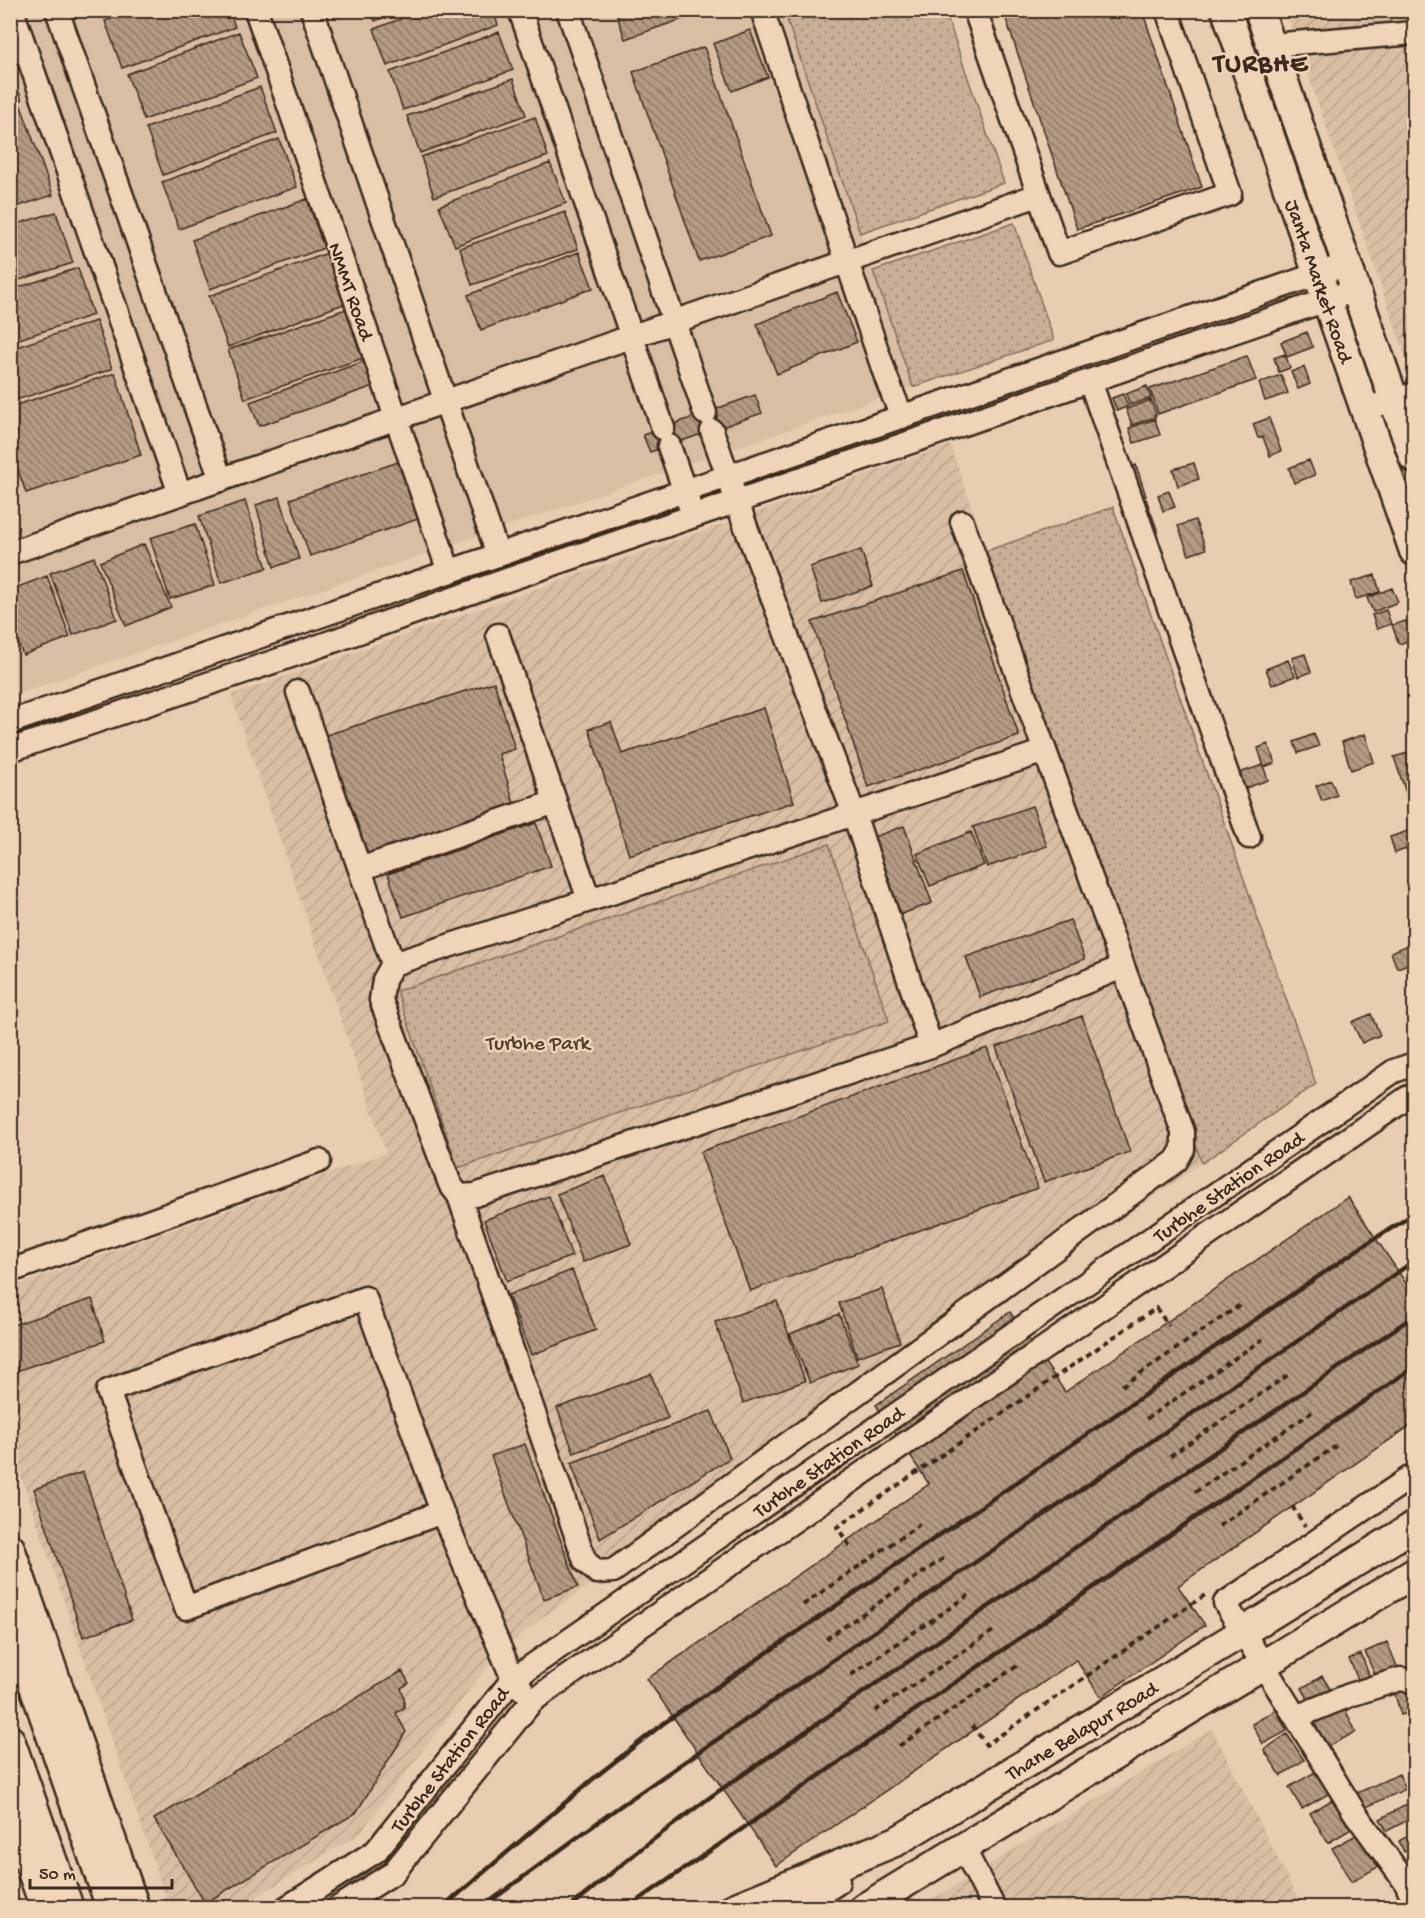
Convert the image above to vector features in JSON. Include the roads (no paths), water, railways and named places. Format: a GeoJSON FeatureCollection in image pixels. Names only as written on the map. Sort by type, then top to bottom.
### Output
{"type":"FeatureCollection","features":[{"type":"Feature","properties":{"kind":"main road","name":"Janta Market Road"},"geometry":{"type":"LineString","coordinates":[[1226,10],[1414,550]]}},
{"type":"Feature","properties":{"kind":"main road","name":"Janta Market Road"},"geometry":{"type":"LineString","coordinates":[[1259,10],[1352,277],[1404,396],[1414,458]]}},
{"type":"Feature","properties":{"kind":"main road","name":"Thane Belapur Road"},"geometry":{"type":"LineString","coordinates":[[734,1908],[897,1841],[1414,1526]]}},
{"type":"Feature","properties":{"kind":"main road"},"geometry":{"type":"LineString","coordinates":[[10,1548],[135,1908]]}},
{"type":"Feature","properties":{"kind":"main road","name":"Thane Belapur Road"},"geometry":{"type":"LineString","coordinates":[[864,1908],[1414,1573]]}},
{"type":"Feature","properties":{"kind":"main road"},"geometry":{"type":"LineString","coordinates":[[10,1617],[111,1908]]}},
{"type":"Feature","properties":{"kind":"main road"},"geometry":{"type":"LineString","coordinates":[[10,1740],[69,1908]]}},
{"type":"Feature","properties":{"kind":"main road"},"geometry":{"type":"LineString","coordinates":[[10,1809],[45,1908]]}},
{"type":"Feature","properties":{"kind":"main road"},"geometry":{"type":"LineString","coordinates":[[793,1908],[897,1841]]}},
{"type":"Feature","properties":{"kind":"street"},"geometry":{"type":"LineString","coordinates":[[12,10],[180,494]]}},
{"type":"Feature","properties":{"kind":"street"},"geometry":{"type":"LineString","coordinates":[[57,10],[220,480]]}},
{"type":"Feature","properties":{"kind":"street","name":"NMMT Road"},"geometry":{"type":"LineString","coordinates":[[256,10],[449,572]]}},
{"type":"Feature","properties":{"kind":"street"},"geometry":{"type":"LineString","coordinates":[[312,10],[446,402],[490,557],[489,586]]}},
{"type":"Feature","properties":{"kind":"street"},"geometry":{"type":"LineString","coordinates":[[520,10],[693,517]]}},
{"type":"Feature","properties":{"kind":"street"},"geometry":{"type":"LineString","coordinates":[[568,10],[736,502],[854,814],[931,1046]]}},
{"type":"Feature","properties":{"kind":"street"},"geometry":{"type":"LineString","coordinates":[[762,10],[887,380],[902,417]]}},
{"type":"Feature","properties":{"kind":"street"},"geometry":{"type":"LineString","coordinates":[[975,10],[1059,253],[1230,194],[1167,10]]}},
{"type":"Feature","properties":{"kind":"street"},"geometry":{"type":"LineString","coordinates":[[1271,45],[1414,33]]}},
{"type":"Feature","properties":{"kind":"street"},"geometry":{"type":"LineString","coordinates":[[10,553],[1038,195]]}},
{"type":"Feature","properties":{"kind":"street"},"geometry":{"type":"LineString","coordinates":[[10,722],[902,417],[1352,277]]}},
{"type":"Feature","properties":{"kind":"street"},"geometry":{"type":"LineString","coordinates":[[10,750],[291,656],[1090,381],[1323,287]]}},
{"type":"Feature","properties":{"kind":"street"},"geometry":{"type":"LineString","coordinates":[[1090,381],[1249,837]]}},
{"type":"Feature","properties":{"kind":"street"},"geometry":{"type":"LineString","coordinates":[[1365,409],[1404,396]]}},
{"type":"Feature","properties":{"kind":"street"},"geometry":{"type":"LineString","coordinates":[[962,522],[1045,751],[1122,967],[1183,1132],[1183,1149],[1176,1161],[613,1571],[597,1572],[585,1561],[459,1196],[450,1184],[381,1000],[384,980],[393,964],[1045,751]]}},
{"type":"Feature","properties":{"kind":"street"},"geometry":{"type":"LineString","coordinates":[[282,629],[291,656]]}},
{"type":"Feature","properties":{"kind":"street"},"geometry":{"type":"LineString","coordinates":[[498,635],[589,900]]}},
{"type":"Feature","properties":{"kind":"street"},"geometry":{"type":"LineString","coordinates":[[298,692],[393,964]]}},
{"type":"Feature","properties":{"kind":"street"},"geometry":{"type":"LineString","coordinates":[[360,869],[555,802]]}},
{"type":"Feature","properties":{"kind":"street"},"geometry":{"type":"LineString","coordinates":[[459,1196],[475,1195],[931,1046],[1122,967]]}},
{"type":"Feature","properties":{"kind":"street","name":"Turbhe Station Road"},"geometry":{"type":"LineString","coordinates":[[286,1908],[376,1851],[513,1678],[1394,1071],[1414,1064]]}},
{"type":"Feature","properties":{"kind":"street","name":"Turbhe Station Road"},"geometry":{"type":"LineString","coordinates":[[338,1908],[393,1873],[532,1701],[1414,1095]]}},
{"type":"Feature","properties":{"kind":"street"},"geometry":{"type":"LineString","coordinates":[[10,1271],[319,1161]]}},
{"type":"Feature","properties":{"kind":"street"},"geometry":{"type":"LineString","coordinates":[[1223,1189],[1241,1213]]}},
{"type":"Feature","properties":{"kind":"street"},"geometry":{"type":"LineString","coordinates":[[442,1512],[186,1608],[108,1391],[366,1298],[442,1512],[513,1678],[532,1701]]}},
{"type":"Feature","properties":{"kind":"street"},"geometry":{"type":"LineString","coordinates":[[963,1368],[980,1393]]}},
{"type":"Feature","properties":{"kind":"street"},"geometry":{"type":"LineString","coordinates":[[1414,1475],[1225,1604],[1355,1813],[1406,1883],[1414,1902]]}},
{"type":"Feature","properties":{"kind":"street"},"geometry":{"type":"LineString","coordinates":[[709,1543],[726,1567]]}},
{"type":"Feature","properties":{"kind":"street"},"geometry":{"type":"LineString","coordinates":[[1296,1717],[1350,1695],[1400,1679],[1414,1680]]}},
{"type":"Feature","properties":{"kind":"street"},"geometry":{"type":"LineString","coordinates":[[963,1847],[994,1908]]}},
{"type":"Feature","properties":{"kind":"railway"},"geometry":{"type":"LineString","coordinates":[[442,1908],[594,1778],[664,1723],[1363,1246],[1414,1214]]}},
{"type":"Feature","properties":{"kind":"railway"},"geometry":{"type":"LineString","coordinates":[[481,1908],[616,1809],[1414,1261]]}},
{"type":"Feature","properties":{"kind":"railway"},"geometry":{"type":"LineString","coordinates":[[569,1908],[642,1848],[713,1795],[1414,1316]]}},
{"type":"Feature","properties":{"kind":"railway"},"geometry":{"type":"LineString","coordinates":[[627,1908],[1414,1367]]}},
{"type":"Feature","properties":{"kind":"district","name":"TURBHE"},"geometry":{"type":"Point","coordinates":[1261,62]}},
{"type":"Feature","properties":{"kind":"park label","name":"Turbhe Park"},"geometry":{"type":"Point","coordinates":[538,1042]}}]}
